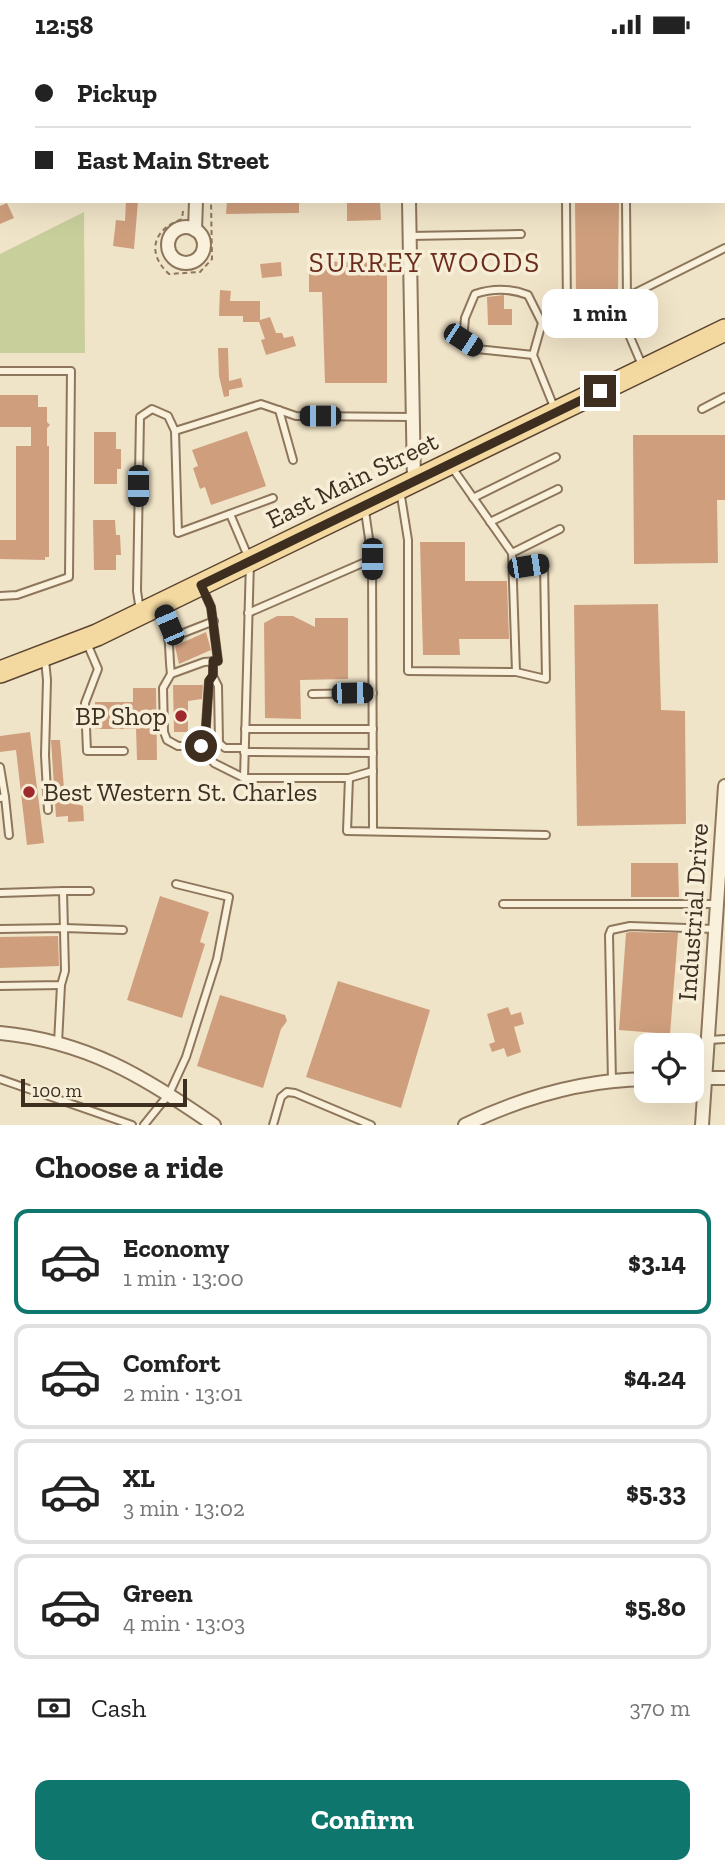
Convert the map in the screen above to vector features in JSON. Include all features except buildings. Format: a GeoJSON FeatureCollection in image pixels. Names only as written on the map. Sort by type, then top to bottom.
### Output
{"type":"FeatureCollection","features":[{"type":"Feature","properties":{"kind":"main road","name":"East Main Street"},"geometry":{"type":"LineString","coordinates":[[0,672],[140,614],[725,330]]}},
{"type":"Feature","properties":{"kind":"street"},"geometry":{"type":"LineString","coordinates":[[190,203],[195,230]]}},
{"type":"Feature","properties":{"kind":"street"},"geometry":{"type":"LineString","coordinates":[[407,485],[413,417],[409,203]]}},
{"type":"Feature","properties":{"kind":"street","name":"Industrial Drive"},"geometry":{"type":"LineString","coordinates":[[704,1053],[725,786]]}},
{"type":"Feature","properties":{"kind":"street"},"geometry":{"type":"LineString","coordinates":[[0,1033],[58,1043],[128,1070],[214,1125]]}},
{"type":"Feature","properties":{"kind":"street"},"geometry":{"type":"LineString","coordinates":[[704,1078],[725,1078]]}},
{"type":"Feature","properties":{"kind":"street"},"geometry":{"type":"LineString","coordinates":[[464,1125],[531,1097],[571,1086],[634,1080]]}},
{"type":"Feature","properties":{"kind":"street","name":"Industrial Drive"},"geometry":{"type":"LineString","coordinates":[[700,1103],[702,1125]]}},
{"type":"Feature","properties":{"kind":"lane"},"geometry":{"type":"LineString","coordinates":[[566,203],[567,310],[618,309]]}},
{"type":"Feature","properties":{"kind":"lane"},"geometry":{"type":"LineString","coordinates":[[626,203],[627,297]]}},
{"type":"Feature","properties":{"kind":"lane"},"geometry":{"type":"LineString","coordinates":[[409,236],[521,234]]}},
{"type":"Feature","properties":{"kind":"lane"},"geometry":{"type":"LineString","coordinates":[[618,309],[627,297],[725,248]]}},
{"type":"Feature","properties":{"kind":"lane"},"geometry":{"type":"LineString","coordinates":[[533,355],[477,349],[463,340],[465,318],[475,294],[488,289],[515,290],[528,295],[542,323],[533,355],[556,412]]}},
{"type":"Feature","properties":{"kind":"lane"},"geometry":{"type":"LineString","coordinates":[[618,309],[644,370]]}},
{"type":"Feature","properties":{"kind":"lane"},"geometry":{"type":"LineString","coordinates":[[0,371],[71,371],[71,385],[69,577],[17,595],[0,596]]}},
{"type":"Feature","properties":{"kind":"lane"},"geometry":{"type":"LineString","coordinates":[[702,409],[725,397]]}},
{"type":"Feature","properties":{"kind":"lane"},"geometry":{"type":"LineString","coordinates":[[175,431],[261,404],[296,416],[413,417]]}},
{"type":"Feature","properties":{"kind":"lane"},"geometry":{"type":"LineString","coordinates":[[140,614],[137,591],[140,417],[152,409],[168,416],[175,431],[178,533],[273,498]]}},
{"type":"Feature","properties":{"kind":"lane"},"geometry":{"type":"LineString","coordinates":[[279,410],[293,460]]}},
{"type":"Feature","properties":{"kind":"lane"},"geometry":{"type":"LineString","coordinates":[[473,498],[556,457]]}},
{"type":"Feature","properties":{"kind":"lane"},"geometry":{"type":"LineString","coordinates":[[450,464],[512,553],[516,672]]}},
{"type":"Feature","properties":{"kind":"lane"},"geometry":{"type":"LineString","coordinates":[[407,485],[408,671],[516,672],[546,680],[544,564],[513,569]]}},
{"type":"Feature","properties":{"kind":"lane"},"geometry":{"type":"LineString","coordinates":[[490,522],[558,489]]}},
{"type":"Feature","properties":{"kind":"lane"},"geometry":{"type":"LineString","coordinates":[[365,506],[372,559],[373,831]]}},
{"type":"Feature","properties":{"kind":"lane"},"geometry":{"type":"LineString","coordinates":[[230,514],[250,561],[244,778]]}},
{"type":"Feature","properties":{"kind":"lane"},"geometry":{"type":"LineString","coordinates":[[512,553],[560,529]]}},
{"type":"Feature","properties":{"kind":"lane"},"geometry":{"type":"LineString","coordinates":[[248,613],[372,559]]}},
{"type":"Feature","properties":{"kind":"lane"},"geometry":{"type":"LineString","coordinates":[[201,585],[211,607],[218,661],[203,658],[189,663],[171,674],[163,688],[164,732],[167,740],[178,746],[201,746]]}},
{"type":"Feature","properties":{"kind":"lane"},"geometry":{"type":"LineString","coordinates":[[160,604],[169,625],[171,674]]}},
{"type":"Feature","properties":{"kind":"lane"},"geometry":{"type":"LineString","coordinates":[[168,639],[192,634],[214,621]]}},
{"type":"Feature","properties":{"kind":"lane"},"geometry":{"type":"LineString","coordinates":[[177,636],[180,643]]}},
{"type":"Feature","properties":{"kind":"lane"},"geometry":{"type":"LineString","coordinates":[[85,639],[98,669],[85,703],[87,751],[124,751]]}},
{"type":"Feature","properties":{"kind":"lane"},"geometry":{"type":"LineString","coordinates":[[45,655],[48,810]]}},
{"type":"Feature","properties":{"kind":"lane"},"geometry":{"type":"LineString","coordinates":[[213,661],[213,675],[218,687],[219,743],[225,748],[373,753]]}},
{"type":"Feature","properties":{"kind":"lane"},"geometry":{"type":"LineString","coordinates":[[201,746],[205,740],[209,681],[213,675]]}},
{"type":"Feature","properties":{"kind":"lane"},"geometry":{"type":"LineString","coordinates":[[312,694],[373,693]]}},
{"type":"Feature","properties":{"kind":"lane"},"geometry":{"type":"LineString","coordinates":[[245,729],[373,729]]}},
{"type":"Feature","properties":{"kind":"lane"},"geometry":{"type":"LineString","coordinates":[[201,746],[214,763],[244,778],[349,778],[373,771]]}},
{"type":"Feature","properties":{"kind":"lane"},"geometry":{"type":"LineString","coordinates":[[0,767],[9,835]]}},
{"type":"Feature","properties":{"kind":"lane"},"geometry":{"type":"LineString","coordinates":[[349,778],[347,831],[546,835]]}},
{"type":"Feature","properties":{"kind":"lane"},"geometry":{"type":"LineString","coordinates":[[144,1125],[169,1094],[186,1057],[213,971],[229,897],[176,884]]}},
{"type":"Feature","properties":{"kind":"lane"},"geometry":{"type":"LineString","coordinates":[[58,1043],[61,985],[65,971],[63,891]]}},
{"type":"Feature","properties":{"kind":"lane"},"geometry":{"type":"LineString","coordinates":[[0,893],[90,891]]}},
{"type":"Feature","properties":{"kind":"lane"},"geometry":{"type":"LineString","coordinates":[[503,904],[716,904]]}},
{"type":"Feature","properties":{"kind":"lane"},"geometry":{"type":"LineString","coordinates":[[612,1081],[611,930],[629,926],[715,929]]}},
{"type":"Feature","properties":{"kind":"lane"},"geometry":{"type":"LineString","coordinates":[[0,929],[123,930]]}},
{"type":"Feature","properties":{"kind":"lane"},"geometry":{"type":"LineString","coordinates":[[711,978],[725,978]]}},
{"type":"Feature","properties":{"kind":"lane"},"geometry":{"type":"LineString","coordinates":[[0,986],[61,985]]}},
{"type":"Feature","properties":{"kind":"lane"},"geometry":{"type":"LineString","coordinates":[[707,1040],[725,1039]]}},
{"type":"Feature","properties":{"kind":"lane"},"geometry":{"type":"LineString","coordinates":[[0,1079],[132,1125]]}},
{"type":"Feature","properties":{"kind":"lane"},"geometry":{"type":"LineString","coordinates":[[273,1125],[281,1097],[287,1092],[296,1093],[371,1125]]}},
{"type":"Feature","properties":{"kind":"path"},"geometry":{"type":"LineString","coordinates":[[190,203],[182,219],[160,232],[156,242],[160,266],[169,274],[200,272],[212,259],[211,203]]}},
{"type":"Feature","properties":{"kind":"green space"},"geometry":{"type":"Polygon","coordinates":[[[84,212],[85,353],[0,353],[0,254],[84,212]]]}},
{"type":"Feature","properties":{"kind":"place","name":"BP Shop"},"geometry":{"type":"Point","coordinates":[181,716]}},
{"type":"Feature","properties":{"kind":"place","name":"Best Western St. Charles"},"geometry":{"type":"Point","coordinates":[29,792]}},
{"type":"Feature","properties":{"kind":"district","name":"SURREY WOODS"},"geometry":{"type":"Point","coordinates":[425,262]}},
{"type":"Feature","properties":{"kind":"route"},"geometry":{"type":"LineString","coordinates":[[201,746],[205,740],[209,681],[213,675],[213,661],[218,661],[211,607],[201,585],[600,391]]}}]}
